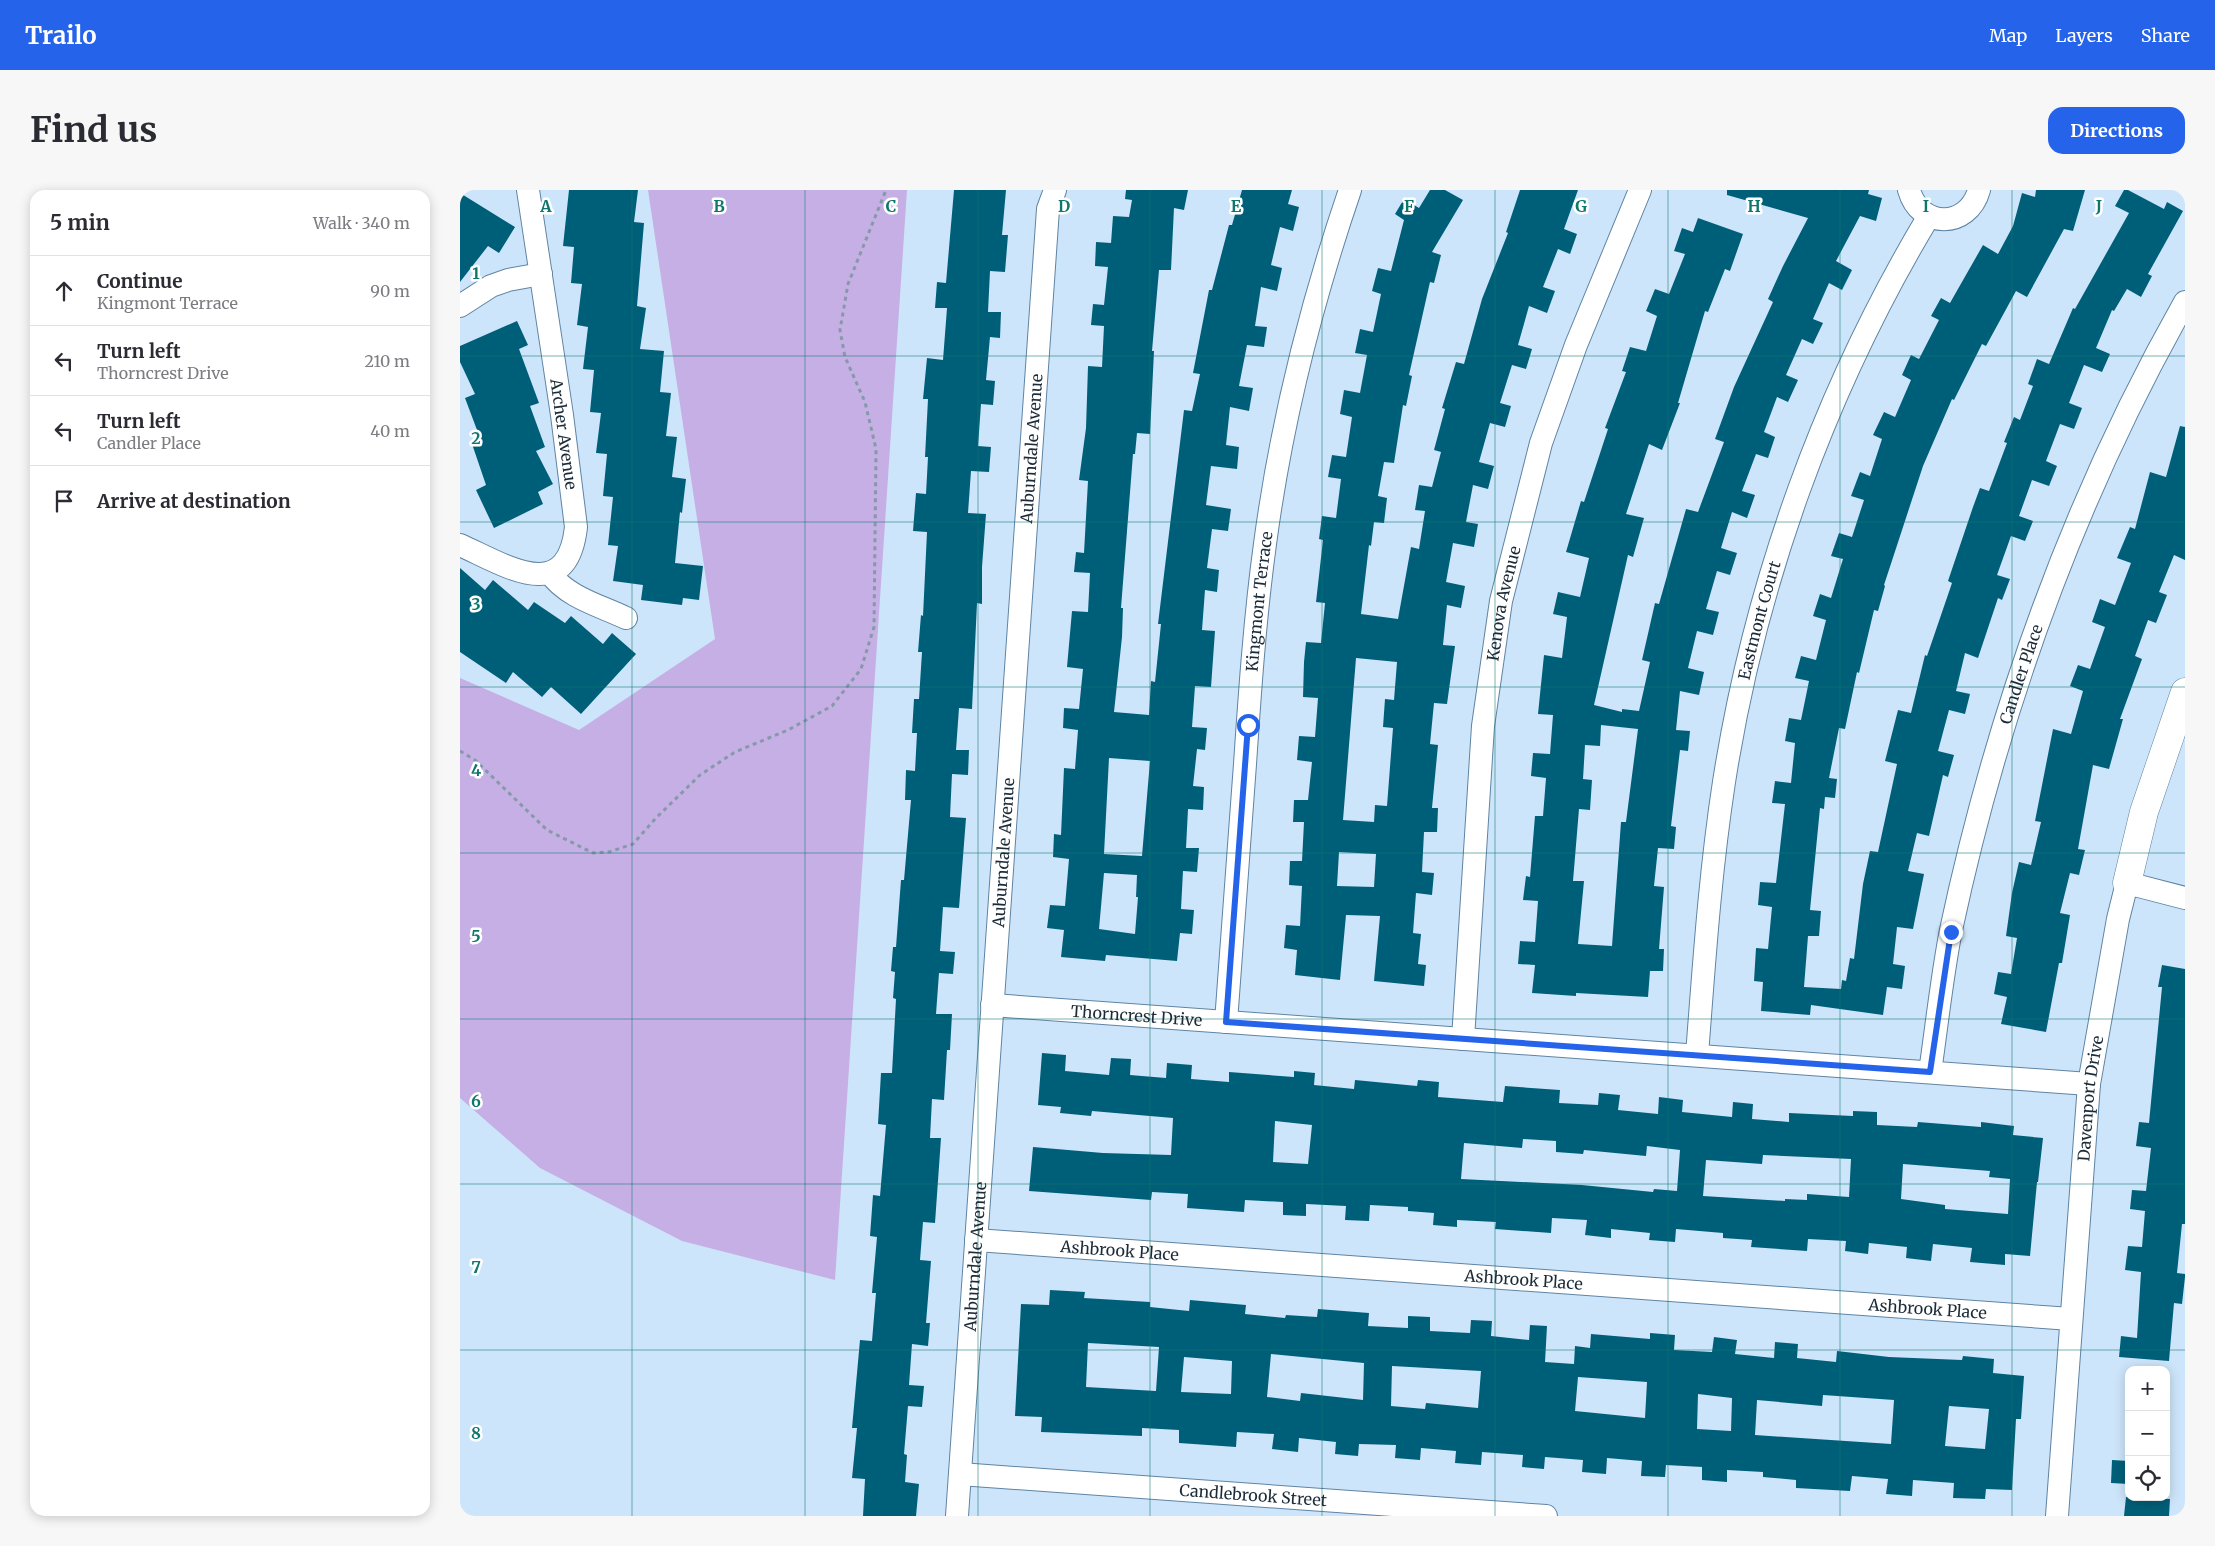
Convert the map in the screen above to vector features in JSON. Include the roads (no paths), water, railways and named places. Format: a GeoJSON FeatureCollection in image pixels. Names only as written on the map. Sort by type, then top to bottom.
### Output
{"type":"FeatureCollection","features":[{"type":"Feature","properties":{"kind":"street","name":"Archer Avenue"},"geometry":{"type":"LineString","coordinates":[[528,190],[576,527],[571,554],[561,566],[550,573]]}},
{"type":"Feature","properties":{"kind":"street","name":"Auburndale Avenue"},"geometry":{"type":"LineString","coordinates":[[957,1516],[1048,209],[1055,190]]}},
{"type":"Feature","properties":{"kind":"street","name":"Kingmont Terrace"},"geometry":{"type":"LineString","coordinates":[[1226,1022],[1253,641],[1265,543],[1277,470],[1308,332],[1330,248],[1350,190]]}},
{"type":"Feature","properties":{"kind":"street","name":"Kenova Avenue"},"geometry":{"type":"LineString","coordinates":[[1463,1038],[1483,726],[1501,601],[1541,443],[1576,345],[1640,190]]}},
{"type":"Feature","properties":{"kind":"street"},"geometry":{"type":"LineString","coordinates":[[1909,190],[1911,199],[1918,209],[1929,216],[1939,219],[1950,219],[1961,215],[1970,208],[1979,190]]}},
{"type":"Feature","properties":{"kind":"street","name":"Eastmont Court"},"geometry":{"type":"LineString","coordinates":[[1697,1055],[1714,850],[1724,781],[1736,717],[1765,595],[1788,521],[1821,433],[1859,346],[1902,260],[1929,216]]}},
{"type":"Feature","properties":{"kind":"street"},"geometry":{"type":"LineString","coordinates":[[460,306],[490,286],[508,280],[541,274]]}},
{"type":"Feature","properties":{"kind":"street","name":"Candler Place"},"geometry":{"type":"LineString","coordinates":[[1930,1072],[1953,923],[1970,850],[2019,675],[2043,604],[2074,526],[2107,452],[2155,356],[2185,302]]}},
{"type":"Feature","properties":{"kind":"street"},"geometry":{"type":"LineString","coordinates":[[460,545],[517,570],[537,574],[550,573],[557,583],[574,594],[626,618]]}},
{"type":"Feature","properties":{"kind":"street","name":"Davenport Drive"},"geometry":{"type":"LineString","coordinates":[[2057,1516],[2089,1084],[2118,919],[2144,812],[2185,692]]}},
{"type":"Feature","properties":{"kind":"street"},"geometry":{"type":"LineString","coordinates":[[2127,883],[2185,898]]}},
{"type":"Feature","properties":{"kind":"street","name":"Thorncrest Drive"},"geometry":{"type":"LineString","coordinates":[[992,1005],[2089,1084]]}},
{"type":"Feature","properties":{"kind":"street","name":"Ashbrook Place"},"geometry":{"type":"LineString","coordinates":[[976,1240],[2072,1319]]}},
{"type":"Feature","properties":{"kind":"street","name":"Candlebrook Street"},"geometry":{"type":"LineString","coordinates":[[960,1474],[1546,1516]]}}]}
